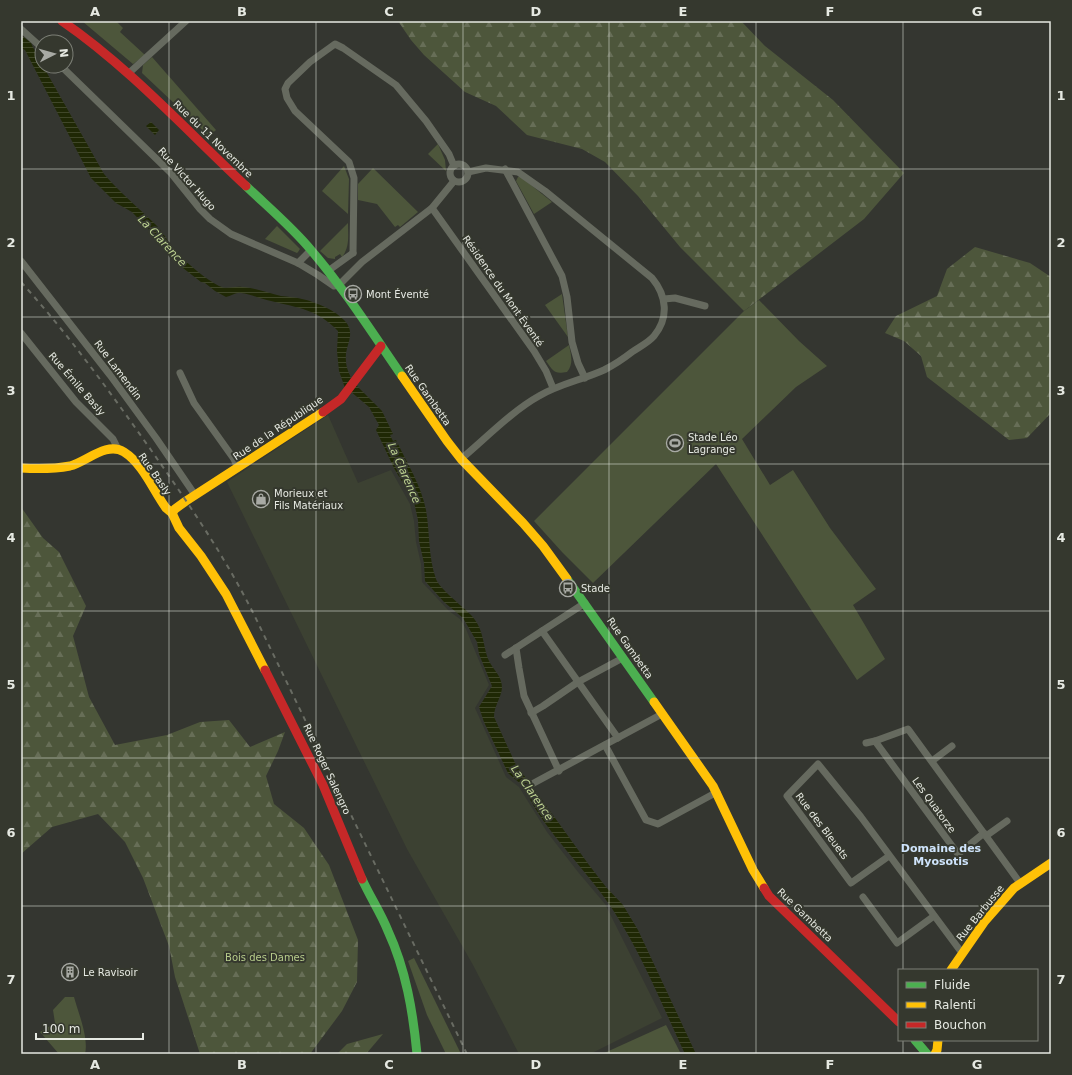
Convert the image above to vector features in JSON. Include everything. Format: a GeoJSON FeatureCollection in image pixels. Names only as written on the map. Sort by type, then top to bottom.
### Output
{"type":"FeatureCollection","features":[{"type":"Feature","properties":{"kind":"main road","name":"Rue du 11 Novembre"},"geometry":{"type":"LineString","coordinates":[[62,21],[84,36],[129,73],[282,220],[311,250],[339,285]]}},
{"type":"Feature","properties":{"kind":"main road","name":"Rue Gambetta"},"geometry":{"type":"LineString","coordinates":[[339,285],[445,439],[462,460],[518,517],[539,541],[623,656],[717,792],[750,864],[769,896],[898,1021]]}},
{"type":"Feature","properties":{"kind":"main road","name":"Rue de la République"},"geometry":{"type":"LineString","coordinates":[[172,513],[178,506],[274,445],[341,399],[381,346]]}},
{"type":"Feature","properties":{"kind":"main road"},"geometry":{"type":"LineString","coordinates":[[21,468],[68,466],[83,461],[105,450],[118,449]]}},
{"type":"Feature","properties":{"kind":"main road","name":"Rue Basly"},"geometry":{"type":"LineString","coordinates":[[118,449],[127,454],[135,463],[166,508],[172,513]]}},
{"type":"Feature","properties":{"kind":"main road","name":"Rue Roger Salengro"},"geometry":{"type":"LineString","coordinates":[[172,513],[179,528],[201,556],[226,594],[324,785],[360,876],[388,930],[400,960],[412,1003],[417,1054]]}},
{"type":"Feature","properties":{"kind":"main road","name":"Rue Barbusse"},"geometry":{"type":"LineString","coordinates":[[953,969],[985,921],[1020,883],[1051,862]]}},
{"type":"Feature","properties":{"kind":"main road"},"geometry":{"type":"LineString","coordinates":[[916,1041],[928,1054]]}},
{"type":"Feature","properties":{"kind":"main road"},"geometry":{"type":"LineString","coordinates":[[935,1054],[938,1041]]}},
{"type":"Feature","properties":{"kind":"street"},"geometry":{"type":"LineString","coordinates":[[129,73],[178,24],[186,21]]}},
{"type":"Feature","properties":{"kind":"street"},"geometry":{"type":"LineString","coordinates":[[21,28],[34,40]]}},
{"type":"Feature","properties":{"kind":"street"},"geometry":{"type":"LineString","coordinates":[[362,262],[352,253],[354,178],[349,162],[295,111],[287,98],[286,89],[288,84],[310,62],[335,44],[384,75],[401,90],[426,121],[449,154],[454,166]]}},
{"type":"Feature","properties":{"kind":"street","name":"Rue Victor Hugo"},"geometry":{"type":"LineString","coordinates":[[69,74],[171,173],[210,219],[231,234],[298,263],[334,286],[339,285]]}},
{"type":"Feature","properties":{"kind":"street"},"geometry":{"type":"LineString","coordinates":[[463,165],[467,169],[467,177],[464,181],[454,181],[451,177],[450,173],[454,166],[463,165]]}},
{"type":"Feature","properties":{"kind":"street"},"geometry":{"type":"LineString","coordinates":[[462,460],[515,412],[537,396],[553,388],[585,378],[619,362],[653,337],[663,318],[664,310],[664,299],[659,286],[652,278],[544,191],[518,172],[505,169],[486,168],[468,172]]}},
{"type":"Feature","properties":{"kind":"street"},"geometry":{"type":"LineString","coordinates":[[505,169],[562,276],[567,297],[572,342],[585,378]]}},
{"type":"Feature","properties":{"kind":"street"},"geometry":{"type":"LineString","coordinates":[[339,285],[362,262],[432,208],[454,181]]}},
{"type":"Feature","properties":{"kind":"street","name":"Résidence du Mont Éventé"},"geometry":{"type":"LineString","coordinates":[[432,208],[534,352],[546,371],[553,388]]}},
{"type":"Feature","properties":{"kind":"street"},"geometry":{"type":"LineString","coordinates":[[298,263],[311,250]]}},
{"type":"Feature","properties":{"kind":"street"},"geometry":{"type":"LineString","coordinates":[[328,271],[352,253]]}},
{"type":"Feature","properties":{"kind":"street","name":"Rue Lamendin"},"geometry":{"type":"LineString","coordinates":[[21,261],[110,375],[195,495]]}},
{"type":"Feature","properties":{"kind":"street"},"geometry":{"type":"LineString","coordinates":[[664,299],[675,298],[705,306]]}},
{"type":"Feature","properties":{"kind":"street","name":"Rue Émile Basly"},"geometry":{"type":"LineString","coordinates":[[21,333],[76,402],[112,439],[118,449]]}},
{"type":"Feature","properties":{"kind":"street"},"geometry":{"type":"LineString","coordinates":[[180,373],[194,403],[234,459],[238,468]]}},
{"type":"Feature","properties":{"kind":"street"},"geometry":{"type":"LineString","coordinates":[[505,655],[585,603]]}},
{"type":"Feature","properties":{"kind":"street"},"geometry":{"type":"LineString","coordinates":[[542,631],[618,738]]}},
{"type":"Feature","properties":{"kind":"street"},"geometry":{"type":"LineString","coordinates":[[516,648],[524,696],[559,771]]}},
{"type":"Feature","properties":{"kind":"street"},"geometry":{"type":"LineString","coordinates":[[531,713],[544,706],[578,682],[619,660],[623,656]]}},
{"type":"Feature","properties":{"kind":"street"},"geometry":{"type":"LineString","coordinates":[[532,784],[559,771],[662,714]]}},
{"type":"Feature","properties":{"kind":"street"},"geometry":{"type":"LineString","coordinates":[[866,743],[908,729],[1020,883]]}},
{"type":"Feature","properties":{"kind":"street","name":"Les Quatorze"},"geometry":{"type":"LineString","coordinates":[[875,741],[958,854],[1007,821]]}},
{"type":"Feature","properties":{"kind":"street"},"geometry":{"type":"LineString","coordinates":[[605,745],[646,820],[658,824],[717,792]]}},
{"type":"Feature","properties":{"kind":"street"},"geometry":{"type":"LineString","coordinates":[[932,761],[952,746]]}},
{"type":"Feature","properties":{"kind":"street","name":"Rue des Bleuets"},"geometry":{"type":"LineString","coordinates":[[889,856],[851,883],[786,796],[818,764],[861,817],[962,953]]}},
{"type":"Feature","properties":{"kind":"street"},"geometry":{"type":"LineString","coordinates":[[863,897],[898,943],[934,916]]}},
{"type":"Feature","properties":{"kind":"shaded area"},"geometry":{"type":"Polygon","coordinates":[[[328,415],[358,483],[391,470],[410,504],[421,564],[422,582],[449,611],[460,619],[466,629],[489,685],[475,708],[506,777],[519,787],[547,832],[605,904],[662,1018],[590,1054],[519,1054],[473,965],[407,849],[227,482],[328,415]]]}},
{"type":"Feature","properties":{"kind":"green space"},"geometry":{"type":"Polygon","coordinates":[[[82,21],[116,21],[123,28],[120,32],[145,55],[133,64],[82,21]]]}},
{"type":"Feature","properties":{"kind":"green space"},"geometry":{"type":"Polygon","coordinates":[[[398,21],[741,21],[765,46],[833,100],[904,173],[864,219],[744,311],[680,247],[638,196],[605,162],[582,149],[527,135],[496,106],[465,92],[424,55],[411,40],[398,21]]]}},
{"type":"Feature","properties":{"kind":"green space"},"geometry":{"type":"Polygon","coordinates":[[[152,57],[216,130],[209,136],[142,73],[143,65],[152,57]]]}},
{"type":"Feature","properties":{"kind":"green space"},"geometry":{"type":"Polygon","coordinates":[[[438,144],[445,160],[446,171],[428,154],[438,144]]]}},
{"type":"Feature","properties":{"kind":"green space"},"geometry":{"type":"Polygon","coordinates":[[[344,166],[349,179],[348,214],[322,191],[344,166]]]}},
{"type":"Feature","properties":{"kind":"green space"},"geometry":{"type":"Polygon","coordinates":[[[373,168],[418,212],[400,227],[398,225],[395,227],[377,204],[358,200],[358,184],[373,168]]]}},
{"type":"Feature","properties":{"kind":"green space"},"geometry":{"type":"Polygon","coordinates":[[[518,177],[521,177],[552,202],[534,214],[516,181],[518,177]]]}},
{"type":"Feature","properties":{"kind":"green space"},"geometry":{"type":"Polygon","coordinates":[[[348,223],[348,241],[345,253],[342,257],[340,254],[335,257],[335,259],[328,258],[320,251],[348,223]]]}},
{"type":"Feature","properties":{"kind":"green space"},"geometry":{"type":"Polygon","coordinates":[[[277,226],[300,249],[297,253],[265,239],[277,226]]]}},
{"type":"Feature","properties":{"kind":"green space"},"geometry":{"type":"Polygon","coordinates":[[[975,247],[1030,263],[1051,277],[1051,413],[1027,438],[1009,440],[927,377],[921,356],[904,341],[885,333],[896,316],[937,296],[947,269],[975,247]]]}},
{"type":"Feature","properties":{"kind":"green space"},"geometry":{"type":"Polygon","coordinates":[[[562,294],[568,337],[545,305],[562,294]]]}},
{"type":"Feature","properties":{"kind":"green space","name":"Stade Léo Lagrange"},"geometry":{"type":"Polygon","coordinates":[[[759,300],[799,341],[827,366],[796,387],[742,439],[770,485],[793,470],[830,528],[876,589],[853,605],[885,659],[857,680],[716,464],[593,583],[534,521],[744,311],[759,300]]]}},
{"type":"Feature","properties":{"kind":"green space"},"geometry":{"type":"Polygon","coordinates":[[[569,345],[571,366],[567,372],[559,373],[551,368],[546,361],[569,345]]]}},
{"type":"Feature","properties":{"kind":"green space","name":"Bois des Dames"},"geometry":{"type":"Polygon","coordinates":[[[21,507],[43,538],[59,552],[86,606],[73,636],[89,697],[115,745],[167,735],[200,722],[229,720],[250,747],[285,732],[266,776],[274,804],[304,828],[329,865],[358,940],[357,982],[342,1011],[310,1054],[200,1054],[175,977],[169,946],[143,878],[125,842],[98,814],[52,827],[21,854],[21,507]]]}},
{"type":"Feature","properties":{"kind":"green space"},"geometry":{"type":"Polygon","coordinates":[[[414,958],[461,1054],[446,1054],[427,1015],[408,961],[414,958]]]}},
{"type":"Feature","properties":{"kind":"green space"},"geometry":{"type":"Polygon","coordinates":[[[65,997],[74,997],[86,1040],[85,1054],[59,1054],[40,1032],[55,1023],[53,1010],[65,997]]]}},
{"type":"Feature","properties":{"kind":"green space"},"geometry":{"type":"Polygon","coordinates":[[[666,1025],[681,1054],[602,1054],[666,1025]]]}},
{"type":"Feature","properties":{"kind":"green space"},"geometry":{"type":"Polygon","coordinates":[[[383,1034],[366,1054],[337,1054],[347,1044],[383,1034]]]}},
{"type":"Feature","properties":{"kind":"water"},"geometry":{"type":"Polygon","coordinates":[[[21,35],[31,43],[34,49],[34,67],[25,50],[21,48],[21,35]]]}},
{"type":"Feature","properties":{"kind":"water","name":"La Clarence"},"geometry":{"type":"Polygon","coordinates":[[[37,74],[48,74],[104,174],[156,225],[178,254],[207,279],[222,287],[257,289],[281,296],[307,300],[331,310],[345,321],[350,331],[346,361],[351,378],[345,388],[339,371],[337,351],[338,331],[323,318],[307,310],[245,294],[238,293],[226,297],[215,291],[174,261],[156,237],[132,212],[116,203],[91,178],[37,74]]]}},
{"type":"Feature","properties":{"kind":"water"},"geometry":{"type":"Polygon","coordinates":[[[151,122],[159,130],[155,135],[146,126],[151,122]]]}},
{"type":"Feature","properties":{"kind":"water","name":"La Clarence"},"geometry":{"type":"Polygon","coordinates":[[[355,384],[382,411],[393,434],[390,435],[393,441],[396,440],[417,483],[426,510],[430,554],[433,571],[438,583],[470,614],[481,631],[489,661],[502,684],[494,717],[516,765],[529,782],[523,786],[508,773],[484,722],[479,707],[492,686],[479,654],[477,642],[463,618],[444,602],[425,581],[424,563],[419,541],[418,520],[414,502],[394,468],[376,430],[379,425],[369,407],[350,391],[355,384]]]}},
{"type":"Feature","properties":{"kind":"water","name":"La Clarence"},"geometry":{"type":"Polygon","coordinates":[[[532,786],[589,865],[606,887],[623,905],[638,930],[696,1054],[685,1054],[633,944],[602,894],[544,822],[525,790],[532,786]]]}},
{"type":"Feature","properties":{"kind":"railway"},"geometry":{"type":"LineString","coordinates":[[21,282],[89,364],[166,471],[223,558],[260,627],[467,1054]]}},
{"type":"Feature","properties":{"kind":"traffic: fast"},"geometry":{"type":"LineString","coordinates":[[246,186],[280,217],[311,250],[358,312],[402,376]]}},
{"type":"Feature","properties":{"kind":"traffic: fast"},"geometry":{"type":"LineString","coordinates":[[567,579],[654,702]]}},
{"type":"Feature","properties":{"kind":"traffic: fast"},"geometry":{"type":"LineString","coordinates":[[362,879],[385,924],[400,961],[411,1007],[417,1054]]}},
{"type":"Feature","properties":{"kind":"traffic: fast"},"geometry":{"type":"LineString","coordinates":[[916,1041],[927,1054]]}},
{"type":"Feature","properties":{"kind":"traffic: slow"},"geometry":{"type":"LineString","coordinates":[[402,376],[461,459],[523,523],[543,546],[567,579]]}},
{"type":"Feature","properties":{"kind":"traffic: slow"},"geometry":{"type":"LineString","coordinates":[[172,513],[186,501],[323,412]]}},
{"type":"Feature","properties":{"kind":"traffic: slow"},"geometry":{"type":"LineString","coordinates":[[21,468],[58,468],[70,466],[97,453],[117,449],[124,452],[137,463],[161,501],[172,513]]}},
{"type":"Feature","properties":{"kind":"traffic: slow"},"geometry":{"type":"LineString","coordinates":[[172,513],[179,528],[201,556],[226,594],[265,670]]}},
{"type":"Feature","properties":{"kind":"traffic: slow"},"geometry":{"type":"LineString","coordinates":[[654,702],[713,786],[753,870],[764,888]]}},
{"type":"Feature","properties":{"kind":"traffic: slow"},"geometry":{"type":"LineString","coordinates":[[952,969],[985,921],[1014,888],[1051,863]]}},
{"type":"Feature","properties":{"kind":"traffic: slow"},"geometry":{"type":"LineString","coordinates":[[935,1054],[938,1041]]}},
{"type":"Feature","properties":{"kind":"traffic: jam"},"geometry":{"type":"LineString","coordinates":[[62,21],[87,39],[134,79],[246,186]]}},
{"type":"Feature","properties":{"kind":"traffic: jam"},"geometry":{"type":"LineString","coordinates":[[323,412],[341,399],[381,346]]}},
{"type":"Feature","properties":{"kind":"traffic: jam"},"geometry":{"type":"LineString","coordinates":[[265,670],[323,785],[362,879]]}},
{"type":"Feature","properties":{"kind":"traffic: jam"},"geometry":{"type":"LineString","coordinates":[[764,888],[769,896],[898,1021]]}},
{"type":"Feature","properties":{"kind":"place","name":"Mont Éventé"},"geometry":{"type":"Point","coordinates":[353,294]}},
{"type":"Feature","properties":{"kind":"place","name":"Stade Léo Lagrange"},"geometry":{"type":"Point","coordinates":[675,443]}},
{"type":"Feature","properties":{"kind":"place","name":"Morieux et Fils Matériaux"},"geometry":{"type":"Point","coordinates":[261,499]}},
{"type":"Feature","properties":{"kind":"place","name":"Stade"},"geometry":{"type":"Point","coordinates":[568,588]}},
{"type":"Feature","properties":{"kind":"place","name":"Le Ravisoir"},"geometry":{"type":"Point","coordinates":[70,972]}},
{"type":"Feature","properties":{"kind":"district","name":"Domaine des Myosotis"},"geometry":{"type":"Point","coordinates":[941,854]}}]}
